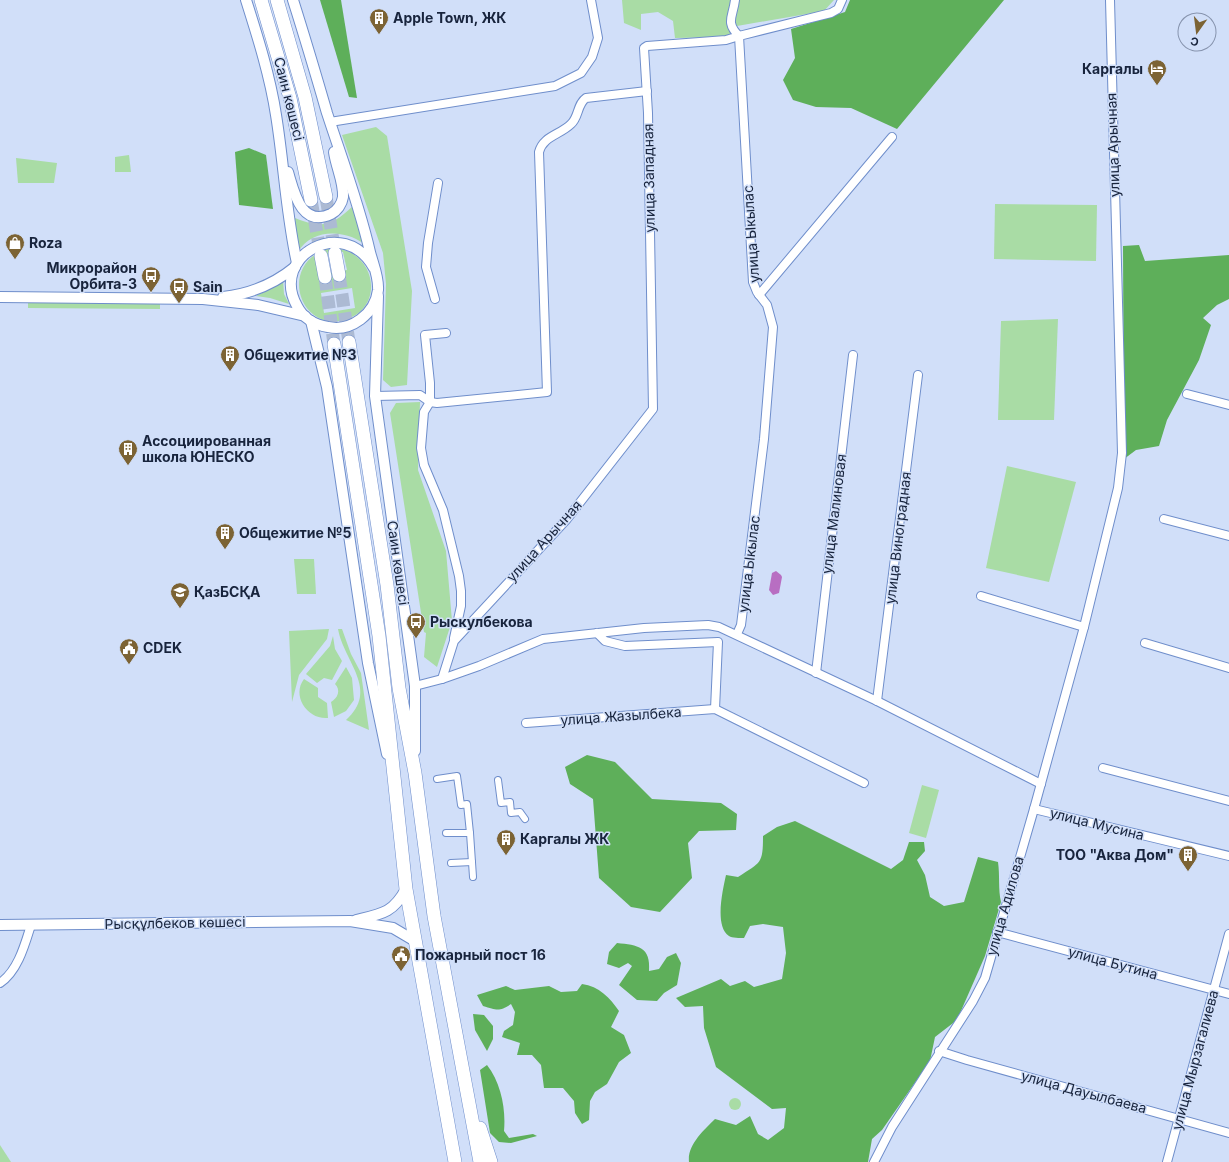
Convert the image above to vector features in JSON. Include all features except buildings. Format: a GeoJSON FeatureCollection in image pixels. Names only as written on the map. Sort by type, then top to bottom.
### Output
{"type":"FeatureCollection","features":[{"type":"Feature","properties":{"kind":"main road","name":"Саин көшесі"},"geometry":{"type":"LineString","coordinates":[[261,0],[290,98],[311,200]]}},
{"type":"Feature","properties":{"kind":"main road","name":"Саин көшесі"},"geometry":{"type":"LineString","coordinates":[[277,0],[304,97],[326,197]]}},
{"type":"Feature","properties":{"kind":"main road"},"geometry":{"type":"LineString","coordinates":[[335,253],[338,275]]}},
{"type":"Feature","properties":{"kind":"main road"},"geometry":{"type":"LineString","coordinates":[[321,256],[325,277]]}},
{"type":"Feature","properties":{"kind":"main road"},"geometry":{"type":"LineString","coordinates":[[349,342],[387,585],[399,688],[415,773]]}},
{"type":"Feature","properties":{"kind":"main road"},"geometry":{"type":"LineString","coordinates":[[334,344],[379,636],[406,889],[455,1162]]}},
{"type":"Feature","properties":{"kind":"main road","name":"Саин көшесі"},"geometry":{"type":"LineString","coordinates":[[415,773],[434,916],[462,1069]]}},
{"type":"Feature","properties":{"kind":"main road"},"geometry":{"type":"LineString","coordinates":[[462,1069],[480,1162]]}},
{"type":"Feature","properties":{"kind":"main road"},"geometry":{"type":"LineString","coordinates":[[462,1069],[491,1162]]}},
{"type":"Feature","properties":{"kind":"main road"},"geometry":{"type":"LineString","coordinates":[[447,1111],[462,1162]]}},
{"type":"Feature","properties":{"kind":"street"},"geometry":{"type":"LineString","coordinates":[[246,0],[269,79],[280,146],[296,264],[292,277],[292,291],[296,305],[308,319],[326,387],[368,663],[396,795]]}},
{"type":"Feature","properties":{"kind":"street"},"geometry":{"type":"LineString","coordinates":[[0,297],[203,299],[258,305],[308,319],[325,327],[340,328],[358,321],[373,304],[378,282],[363,220],[330,122],[293,0]]}},
{"type":"Feature","properties":{"kind":"street"},"geometry":{"type":"LineString","coordinates":[[330,122],[555,86],[581,73],[592,57],[598,38],[591,0]]}},
{"type":"Feature","properties":{"kind":"street"},"geometry":{"type":"LineString","coordinates":[[735,0],[730,21],[732,29],[739,36],[832,13],[838,9],[842,0]]}},
{"type":"Feature","properties":{"kind":"street","name":"улица Арычная"},"geometry":{"type":"LineString","coordinates":[[1084,627],[1121,470],[1118,290],[1110,0]]}},
{"type":"Feature","properties":{"kind":"street","name":"улица Западная"},"geometry":{"type":"LineString","coordinates":[[654,405],[647,91],[644,48],[647,46],[726,40],[739,36]]}},
{"type":"Feature","properties":{"kind":"street","name":"улица Ыкылас"},"geometry":{"type":"LineString","coordinates":[[737,634],[741,625],[764,439],[773,327],[771,315],[767,305],[759,295],[753,282],[739,36]]}},
{"type":"Feature","properties":{"kind":"street"},"geometry":{"type":"LineString","coordinates":[[375,396],[420,394],[430,402],[437,404],[547,392],[540,210],[540,147],[544,141],[570,126],[574,121],[580,104],[586,98],[647,91]]}},
{"type":"Feature","properties":{"kind":"street"},"geometry":{"type":"LineString","coordinates":[[280,146],[299,205],[304,211],[312,216],[326,216],[334,213],[341,205],[343,199],[343,189],[330,122]]}},
{"type":"Feature","properties":{"kind":"street"},"geometry":{"type":"LineString","coordinates":[[759,295],[892,137]]}},
{"type":"Feature","properties":{"kind":"street"},"geometry":{"type":"LineString","coordinates":[[435,299],[426,267],[428,243],[438,183]]}},
{"type":"Feature","properties":{"kind":"street"},"geometry":{"type":"LineString","coordinates":[[203,299],[244,294],[258,290],[287,274],[313,248],[334,242],[344,243],[359,250],[370,261],[374,268]]}},
{"type":"Feature","properties":{"kind":"street","name":"Саин көшесі"},"geometry":{"type":"LineString","coordinates":[[378,282],[375,396],[415,686],[415,773]]}},
{"type":"Feature","properties":{"kind":"street"},"geometry":{"type":"LineString","coordinates":[[446,333],[425,335],[430,383],[430,402],[424,412],[421,448],[424,464],[443,510],[462,591],[461,606],[454,641]]}},
{"type":"Feature","properties":{"kind":"street","name":"улица Малиновая"},"geometry":{"type":"LineString","coordinates":[[816,673],[853,355]]}},
{"type":"Feature","properties":{"kind":"street","name":"улица Виноградная"},"geometry":{"type":"LineString","coordinates":[[877,701],[918,375]]}},
{"type":"Feature","properties":{"kind":"street"},"geometry":{"type":"LineString","coordinates":[[1187,394],[1229,405]]}},
{"type":"Feature","properties":{"kind":"street","name":"улица Арычная"},"geometry":{"type":"LineString","coordinates":[[442,679],[454,641],[567,519],[651,413],[654,405]]}},
{"type":"Feature","properties":{"kind":"street"},"geometry":{"type":"LineString","coordinates":[[1164,518],[1229,536]]}},
{"type":"Feature","properties":{"kind":"street"},"geometry":{"type":"LineString","coordinates":[[981,596],[1084,627]]}},
{"type":"Feature","properties":{"kind":"street"},"geometry":{"type":"LineString","coordinates":[[415,686],[442,679],[479,666],[543,639],[644,628],[708,625],[719,627],[737,634],[877,701],[1041,784]]}},
{"type":"Feature","properties":{"kind":"street","name":"улица Адилова"},"geometry":{"type":"LineString","coordinates":[[874,1162],[892,1127],[939,1051],[973,1001],[985,978],[997,932],[1034,809],[1084,627]]}},
{"type":"Feature","properties":{"kind":"street"},"geometry":{"type":"LineString","coordinates":[[597,633],[605,641],[625,646],[718,642],[715,709],[864,783]]}},
{"type":"Feature","properties":{"kind":"street"},"geometry":{"type":"LineString","coordinates":[[1145,642],[1229,668]]}},
{"type":"Feature","properties":{"kind":"street","name":"улица Жазылбека"},"geometry":{"type":"LineString","coordinates":[[526,723],[715,709]]}},
{"type":"Feature","properties":{"kind":"street"},"geometry":{"type":"LineString","coordinates":[[1103,768],[1229,801]]}},
{"type":"Feature","properties":{"kind":"street"},"geometry":{"type":"LineString","coordinates":[[437,779],[457,776],[461,805],[467,804],[473,877]]}},
{"type":"Feature","properties":{"kind":"street"},"geometry":{"type":"LineString","coordinates":[[498,780],[501,803],[510,802],[511,813],[520,812],[525,819]]}},
{"type":"Feature","properties":{"kind":"street","name":"улица Мусина"},"geometry":{"type":"LineString","coordinates":[[1034,809],[1229,856]]}},
{"type":"Feature","properties":{"kind":"street"},"geometry":{"type":"LineString","coordinates":[[446,833],[470,833]]}},
{"type":"Feature","properties":{"kind":"street"},"geometry":{"type":"LineString","coordinates":[[451,863],[472,862]]}},
{"type":"Feature","properties":{"kind":"street"},"geometry":{"type":"LineString","coordinates":[[350,921],[382,914],[393,908],[406,889]]}},
{"type":"Feature","properties":{"kind":"street"},"geometry":{"type":"LineString","coordinates":[[350,921],[393,928],[415,941]]}},
{"type":"Feature","properties":{"kind":"street","name":"Рысқұлбеков көшесі"},"geometry":{"type":"LineString","coordinates":[[0,925],[350,921]]}},
{"type":"Feature","properties":{"kind":"street"},"geometry":{"type":"LineString","coordinates":[[0,982],[9,977],[24,945],[31,925]]}},
{"type":"Feature","properties":{"kind":"street","name":"улица Бутина"},"geometry":{"type":"LineString","coordinates":[[997,932],[1229,994]]}},
{"type":"Feature","properties":{"kind":"street","name":"улица Мырзагалиева"},"geometry":{"type":"LineString","coordinates":[[1167,1162],[1229,934]]}},
{"type":"Feature","properties":{"kind":"street","name":"улица Дауылбаева"},"geometry":{"type":"LineString","coordinates":[[939,1051],[1229,1132]]}},
{"type":"Feature","properties":{"kind":"green space"},"geometry":{"type":"Polygon","coordinates":[[[320,0],[341,0],[357,98],[349,97],[320,0]]]}},
{"type":"Feature","properties":{"kind":"green space"},"geometry":{"type":"Polygon","coordinates":[[[622,0],[834,0],[824,11],[737,26],[727,37],[675,38],[673,21],[658,12],[641,14],[641,30],[624,23],[622,0]]]}},
{"type":"Feature","properties":{"kind":"green space"},"geometry":{"type":"Polygon","coordinates":[[[850,0],[1004,0],[897,129],[851,108],[816,107],[793,100],[783,80],[795,58],[791,29],[845,12],[850,0]]]}},
{"type":"Feature","properties":{"kind":"green space"},"geometry":{"type":"Polygon","coordinates":[[[376,127],[387,136],[412,291],[407,385],[391,387],[383,380],[386,284],[383,253],[342,135],[376,127]]]}},
{"type":"Feature","properties":{"kind":"green space"},"geometry":{"type":"Polygon","coordinates":[[[249,148],[266,155],[273,209],[239,205],[235,152],[249,148]]]}},
{"type":"Feature","properties":{"kind":"green space"},"geometry":{"type":"Polygon","coordinates":[[[129,155],[131,172],[115,172],[115,157],[129,155]]]}},
{"type":"Feature","properties":{"kind":"green space"},"geometry":{"type":"Polygon","coordinates":[[[16,158],[57,163],[54,183],[18,183],[16,158]]]}},
{"type":"Feature","properties":{"kind":"green space"},"geometry":{"type":"Polygon","coordinates":[[[995,204],[1097,205],[1096,261],[994,259],[995,204]]]}},
{"type":"Feature","properties":{"kind":"green space"},"geometry":{"type":"Polygon","coordinates":[[[353,206],[363,243],[346,235],[319,235],[304,244],[298,252],[295,218],[312,224],[326,224],[339,218],[353,206]]]}},
{"type":"Feature","properties":{"kind":"green space"},"geometry":{"type":"Polygon","coordinates":[[[1139,245],[1145,261],[1229,255],[1229,299],[1217,305],[1203,318],[1211,325],[1199,360],[1167,420],[1159,446],[1136,450],[1124,459],[1123,246],[1139,245]]]}},
{"type":"Feature","properties":{"kind":"green space"},"geometry":{"type":"Polygon","coordinates":[[[331,248],[346,251],[358,258],[366,268],[370,280],[371,292],[366,304],[358,314],[344,320],[328,321],[315,316],[305,306],[300,293],[299,279],[304,266],[314,255],[331,248]],[[343,252],[315,256],[318,275],[347,270],[343,252]],[[352,288],[321,293],[324,313],[355,308],[352,288]]]}},
{"type":"Feature","properties":{"kind":"green space"},"geometry":{"type":"Polygon","coordinates":[[[283,279],[284,294],[289,304],[270,298],[256,296],[270,289],[283,279]]]}},
{"type":"Feature","properties":{"kind":"green space"},"geometry":{"type":"Polygon","coordinates":[[[28,301],[160,304],[160,309],[28,308],[28,301]]]}},
{"type":"Feature","properties":{"kind":"green space"},"geometry":{"type":"Polygon","coordinates":[[[1058,319],[1054,420],[998,420],[1001,321],[1058,319]]]}},
{"type":"Feature","properties":{"kind":"green space"},"geometry":{"type":"Polygon","coordinates":[[[420,402],[418,470],[446,551],[452,621],[437,667],[424,657],[426,633],[424,632],[390,413],[396,403],[420,402]]]}},
{"type":"Feature","properties":{"kind":"green space"},"geometry":{"type":"Polygon","coordinates":[[[1007,466],[1076,482],[1049,582],[986,568],[1007,466]]]}},
{"type":"Feature","properties":{"kind":"green space"},"geometry":{"type":"Polygon","coordinates":[[[294,559],[314,559],[316,594],[297,594],[294,559]]]}},
{"type":"Feature","properties":{"kind":"green space"},"geometry":{"type":"Polygon","coordinates":[[[329,629],[327,639],[299,675],[292,702],[289,631],[329,629]]]}},
{"type":"Feature","properties":{"kind":"green space"},"geometry":{"type":"Polygon","coordinates":[[[338,629],[342,629],[351,654],[361,673],[369,730],[346,720],[356,709],[360,698],[360,687],[357,676],[341,641],[338,629]]]}},
{"type":"Feature","properties":{"kind":"green space"},"geometry":{"type":"Polygon","coordinates":[[[333,636],[335,649],[342,661],[332,680],[324,678],[317,683],[306,674],[330,646],[333,636]]]}},
{"type":"Feature","properties":{"kind":"green space"},"geometry":{"type":"Polygon","coordinates":[[[346,667],[352,678],[354,700],[346,711],[334,717],[331,702],[338,694],[338,689],[335,684],[346,667]]]}},
{"type":"Feature","properties":{"kind":"green space"},"geometry":{"type":"Polygon","coordinates":[[[304,679],[318,688],[318,697],[327,703],[328,718],[321,718],[314,715],[304,706],[299,693],[300,686],[304,679]]]}},
{"type":"Feature","properties":{"kind":"green space"},"geometry":{"type":"Polygon","coordinates":[[[587,755],[615,762],[652,799],[721,803],[737,814],[736,830],[699,831],[688,843],[692,878],[660,912],[631,907],[599,878],[593,799],[570,784],[565,767],[587,755]]]}},
{"type":"Feature","properties":{"kind":"green space"},"geometry":{"type":"Polygon","coordinates":[[[922,785],[939,790],[926,838],[909,833],[922,785]]]}},
{"type":"Feature","properties":{"kind":"green space"},"geometry":{"type":"Polygon","coordinates":[[[795,821],[891,869],[903,860],[909,842],[924,842],[925,851],[917,860],[925,875],[930,897],[944,906],[964,902],[978,857],[998,862],[1001,902],[985,956],[957,1020],[935,1037],[930,1061],[882,1130],[872,1139],[868,1162],[689,1162],[689,1156],[693,1144],[701,1133],[715,1119],[736,1125],[750,1116],[758,1134],[768,1140],[784,1128],[786,1108],[772,1109],[716,1067],[704,1028],[703,1006],[685,1007],[676,998],[721,979],[730,986],[745,981],[754,987],[782,979],[786,953],[783,927],[763,924],[750,926],[744,938],[730,937],[724,931],[721,907],[726,875],[738,877],[756,865],[761,857],[763,836],[777,827],[795,821]]]}},
{"type":"Feature","properties":{"kind":"green space"},"geometry":{"type":"Polygon","coordinates":[[[617,943],[637,946],[642,949],[648,957],[649,971],[659,969],[667,957],[676,953],[681,963],[677,985],[664,993],[657,1001],[637,1000],[619,985],[632,966],[628,963],[619,968],[607,964],[609,952],[617,943]]]}},
{"type":"Feature","properties":{"kind":"green space"},"geometry":{"type":"Polygon","coordinates":[[[582,984],[594,987],[604,993],[619,1011],[611,1027],[624,1035],[631,1053],[619,1062],[607,1084],[595,1092],[590,1101],[589,1120],[582,1124],[575,1113],[574,1101],[563,1088],[544,1088],[541,1065],[532,1055],[517,1055],[520,1043],[502,1037],[504,1031],[513,1025],[515,1012],[511,1004],[498,1010],[483,1006],[477,995],[506,986],[515,990],[549,986],[561,992],[577,991],[582,984]]]}},
{"type":"Feature","properties":{"kind":"green space"},"geometry":{"type":"Polygon","coordinates":[[[473,1014],[484,1015],[493,1026],[493,1039],[487,1051],[475,1030],[473,1014]]]}},
{"type":"Feature","properties":{"kind":"green space"},"geometry":{"type":"Polygon","coordinates":[[[487,1065],[496,1080],[502,1096],[504,1131],[509,1138],[533,1134],[537,1136],[511,1143],[499,1142],[490,1133],[480,1070],[487,1065]]]}},
{"type":"Feature","properties":{"kind":"green space"},"geometry":{"type":"Polygon","coordinates":[[[735,1098],[739,1100],[741,1104],[739,1108],[735,1110],[731,1108],[729,1104],[731,1100],[735,1098]]]}},
{"type":"Feature","properties":{"kind":"green space"},"geometry":{"type":"Polygon","coordinates":[[[0,1145],[11,1162],[0,1162],[0,1145]]]}},
{"type":"Feature","properties":{"kind":"shaded area"},"geometry":{"type":"Polygon","coordinates":[[[776,571],[782,577],[779,593],[773,595],[769,590],[772,573],[776,571]]]}},
{"type":"Feature","properties":{"kind":"tunnel"},"geometry":{"type":"LineString","coordinates":[[326,197],[335,253]]}},
{"type":"Feature","properties":{"kind":"tunnel"},"geometry":{"type":"LineString","coordinates":[[311,200],[321,256]]}},
{"type":"Feature","properties":{"kind":"tunnel"},"geometry":{"type":"LineString","coordinates":[[339,275],[349,342]]}},
{"type":"Feature","properties":{"kind":"tunnel"},"geometry":{"type":"LineString","coordinates":[[325,277],[334,344]]}},
{"type":"Feature","properties":{"kind":"place","name":"Apple Town, ЖК"},"geometry":{"type":"Point","coordinates":[379,35]}},
{"type":"Feature","properties":{"kind":"place","name":"Каргалы"},"geometry":{"type":"Point","coordinates":[1157,86]}},
{"type":"Feature","properties":{"kind":"place","name":"Roza"},"geometry":{"type":"Point","coordinates":[15,260]}},
{"type":"Feature","properties":{"kind":"place","name":"Микрорайон Орбита-3"},"geometry":{"type":"Point","coordinates":[151,293]}},
{"type":"Feature","properties":{"kind":"place","name":"Sain"},"geometry":{"type":"Point","coordinates":[179,304]}},
{"type":"Feature","properties":{"kind":"place","name":"Общежитие №3"},"geometry":{"type":"Point","coordinates":[230,372]}},
{"type":"Feature","properties":{"kind":"place","name":"Ассоциированная школа ЮНЕСКО"},"geometry":{"type":"Point","coordinates":[128,466]}},
{"type":"Feature","properties":{"kind":"place","name":"Общежитие №5"},"geometry":{"type":"Point","coordinates":[225,550]}},
{"type":"Feature","properties":{"kind":"place","name":"ҚазБСҚА"},"geometry":{"type":"Point","coordinates":[180,609]}},
{"type":"Feature","properties":{"kind":"place","name":"Рыскулбекова"},"geometry":{"type":"Point","coordinates":[416,639]}},
{"type":"Feature","properties":{"kind":"place","name":"CDEK"},"geometry":{"type":"Point","coordinates":[129,665]}},
{"type":"Feature","properties":{"kind":"place","name":"Каргалы ЖК"},"geometry":{"type":"Point","coordinates":[506,856]}},
{"type":"Feature","properties":{"kind":"place","name":"ТОО \"Аква Дом\""},"geometry":{"type":"Point","coordinates":[1188,872]}},
{"type":"Feature","properties":{"kind":"place","name":"Пожарный пост 16"},"geometry":{"type":"Point","coordinates":[401,972]}}]}
